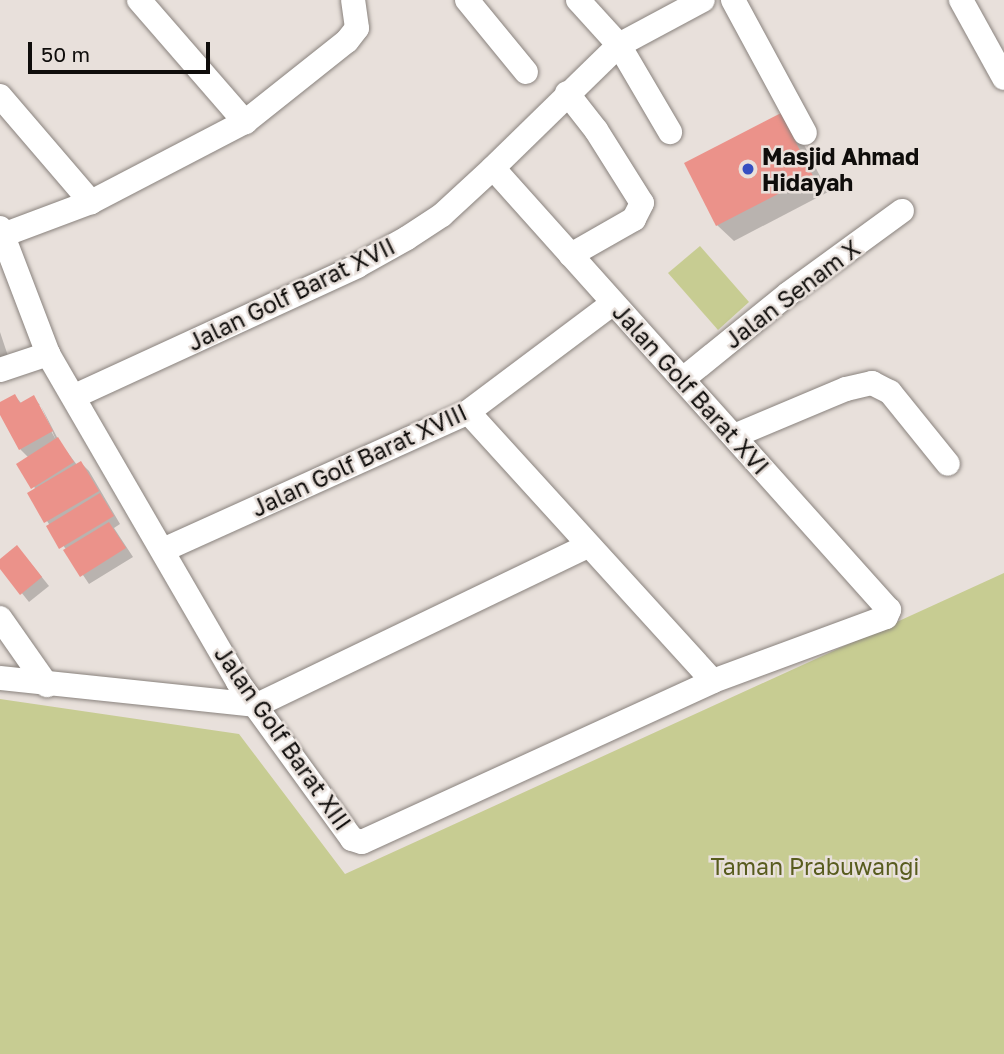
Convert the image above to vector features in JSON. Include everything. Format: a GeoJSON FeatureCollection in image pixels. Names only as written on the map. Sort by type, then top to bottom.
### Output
{"type":"FeatureCollection","features":[{"type":"Feature","properties":{"kind":"street"},"geometry":{"type":"LineString","coordinates":[[139,0],[245,122]]}},
{"type":"Feature","properties":{"kind":"street"},"geometry":{"type":"LineString","coordinates":[[1,232],[92,202],[245,122],[332,54],[357,28],[353,0]]}},
{"type":"Feature","properties":{"kind":"street"},"geometry":{"type":"LineString","coordinates":[[467,0],[526,72]]}},
{"type":"Feature","properties":{"kind":"street"},"geometry":{"type":"LineString","coordinates":[[578,0],[619,44],[670,132]]}},
{"type":"Feature","properties":{"kind":"street","name":"Jalan Golf Barat XVII"},"geometry":{"type":"LineString","coordinates":[[75,396],[383,253],[442,215],[619,44],[703,0]]}},
{"type":"Feature","properties":{"kind":"street"},"geometry":{"type":"LineString","coordinates":[[733,0],[805,133]]}},
{"type":"Feature","properties":{"kind":"street"},"geometry":{"type":"LineString","coordinates":[[961,0],[1004,78]]}},
{"type":"Feature","properties":{"kind":"street"},"geometry":{"type":"LineString","coordinates":[[567,93],[596,130],[642,203],[634,219],[571,255]]}},
{"type":"Feature","properties":{"kind":"street"},"geometry":{"type":"LineString","coordinates":[[0,96],[92,202]]}},
{"type":"Feature","properties":{"kind":"street","name":"Jalan Golf Barat XVI"},"geometry":{"type":"LineString","coordinates":[[493,168],[890,610]]}},
{"type":"Feature","properties":{"kind":"street","name":"Jalan Senam X"},"geometry":{"type":"LineString","coordinates":[[683,379],[788,294],[902,211]]}},
{"type":"Feature","properties":{"kind":"street","name":"Jalan Golf Barat XIII"},"geometry":{"type":"LineString","coordinates":[[1,232],[48,354],[75,396],[238,682],[352,839],[362,842],[713,681],[886,617],[890,610]]}},
{"type":"Feature","properties":{"kind":"street","name":"Jalan Golf Barat XVIII"},"geometry":{"type":"LineString","coordinates":[[163,550],[468,412],[613,303]]}},
{"type":"Feature","properties":{"kind":"street"},"geometry":{"type":"LineString","coordinates":[[0,370],[48,354]]}},
{"type":"Feature","properties":{"kind":"street"},"geometry":{"type":"LineString","coordinates":[[734,436],[846,389],[872,383],[890,392],[947,464]]}},
{"type":"Feature","properties":{"kind":"street"},"geometry":{"type":"LineString","coordinates":[[468,412],[587,546],[713,681]]}},
{"type":"Feature","properties":{"kind":"street"},"geometry":{"type":"LineString","coordinates":[[0,678],[257,705],[587,546]]}},
{"type":"Feature","properties":{"kind":"street"},"geometry":{"type":"LineString","coordinates":[[0,618],[47,685]]}},
{"type":"Feature","properties":{"kind":"green space"},"geometry":{"type":"Polygon","coordinates":[[[700,246],[749,302],[718,330],[668,273],[700,246]]]}},
{"type":"Feature","properties":{"kind":"green space","name":"Taman Prabuwangi"},"geometry":{"type":"Polygon","coordinates":[[[1004,573],[1004,1054],[0,1054],[0,699],[239,734],[345,874],[1004,573]]]}},
{"type":"Feature","properties":{"kind":"building","name":"Masjid Ahmad Hidayah"},"geometry":{"type":"Polygon","coordinates":[[[781,113],[813,176],[716,226],[684,163],[781,113]]]}},
{"type":"Feature","properties":{"kind":"building"},"geometry":{"type":"Polygon","coordinates":[[[15,394],[20,403],[34,395],[53,431],[19,450],[0,415],[0,402],[15,394]]]}},
{"type":"Feature","properties":{"kind":"building"},"geometry":{"type":"Polygon","coordinates":[[[58,437],[74,462],[31,489],[16,464],[58,437]]]}},
{"type":"Feature","properties":{"kind":"building"},"geometry":{"type":"Polygon","coordinates":[[[81,461],[99,491],[44,523],[27,493],[81,461]]]}},
{"type":"Feature","properties":{"kind":"building"},"geometry":{"type":"Polygon","coordinates":[[[100,493],[114,516],[59,549],[46,526],[100,493]]]}},
{"type":"Feature","properties":{"kind":"building"},"geometry":{"type":"Polygon","coordinates":[[[109,522],[126,548],[80,577],[63,550],[109,522]]]}},
{"type":"Feature","properties":{"kind":"building"},"geometry":{"type":"Polygon","coordinates":[[[17,545],[42,577],[20,595],[0,569],[0,559],[17,545]]]}},
{"type":"Feature","properties":{"kind":"place","name":"Masjid Ahmad Hidayah"},"geometry":{"type":"Point","coordinates":[748,169]}}]}
